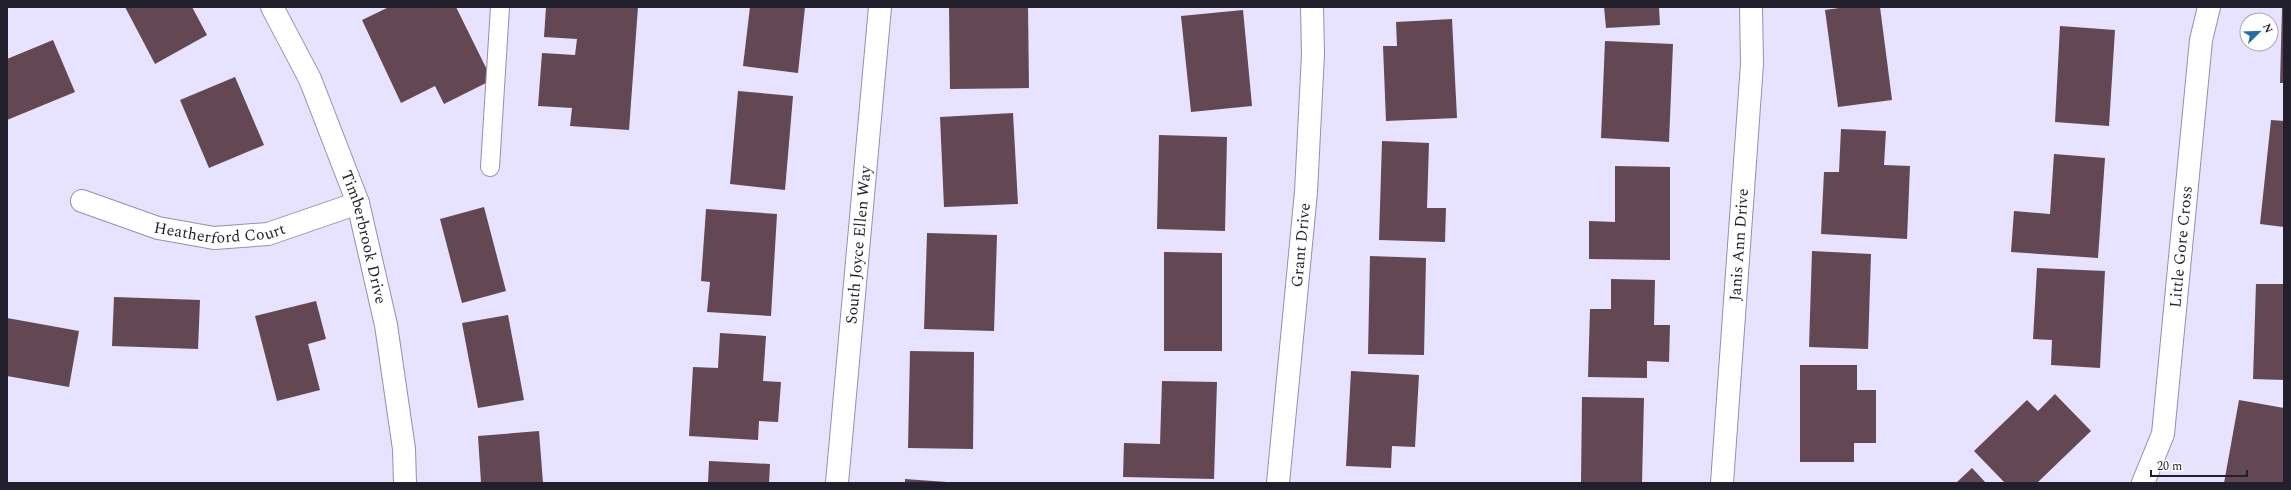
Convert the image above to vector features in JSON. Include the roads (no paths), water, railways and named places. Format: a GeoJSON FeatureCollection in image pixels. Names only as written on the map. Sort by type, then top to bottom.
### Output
{"type":"FeatureCollection","features":[{"type":"Feature","properties":{"kind":"street","name":"Timberbrook Drive"},"geometry":{"type":"LineString","coordinates":[[272,7],[310,79],[358,203],[386,325],[404,449],[405,483]]}},
{"type":"Feature","properties":{"kind":"street","name":"South Joyce Ellen Way"},"geometry":{"type":"LineString","coordinates":[[837,483],[880,7]]}},
{"type":"Feature","properties":{"kind":"street","name":"Grant Drive"},"geometry":{"type":"LineString","coordinates":[[1278,483],[1306,192],[1313,54],[1312,7]]}},
{"type":"Feature","properties":{"kind":"street","name":"Janis Ann Drive"},"geometry":{"type":"LineString","coordinates":[[1722,483],[1752,64],[1751,7]]}},
{"type":"Feature","properties":{"kind":"street","name":"Little Gore Cross"},"geometry":{"type":"LineString","coordinates":[[2143,483],[2163,434],[2201,40],[2209,7]]}},
{"type":"Feature","properties":{"kind":"street","name":"Heatherford Court"},"geometry":{"type":"LineString","coordinates":[[82,201],[158,228],[214,238],[268,234],[358,203]]}},
{"type":"Feature","properties":{"kind":"lane"},"geometry":{"type":"LineString","coordinates":[[490,167],[500,7]]}}]}
